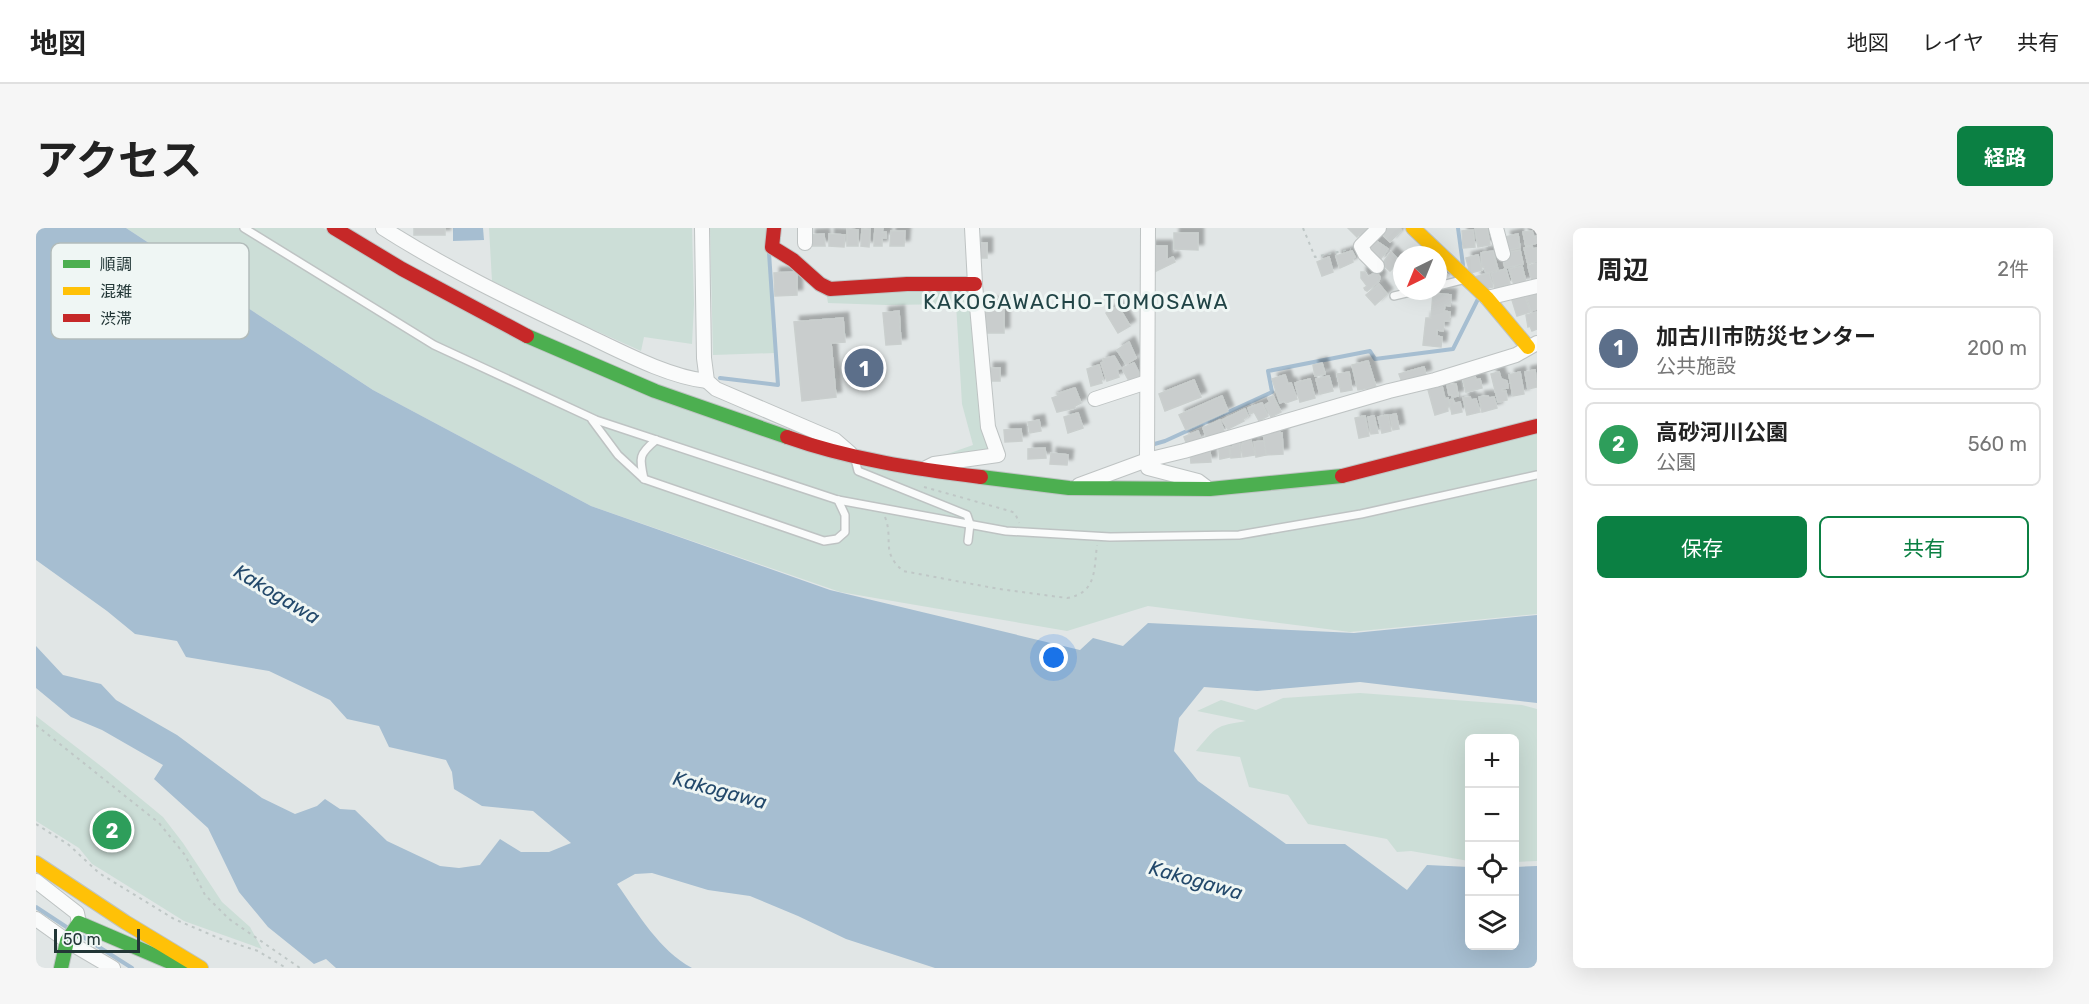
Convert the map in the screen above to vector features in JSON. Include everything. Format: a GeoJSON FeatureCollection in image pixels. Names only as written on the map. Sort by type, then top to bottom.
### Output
{"type":"FeatureCollection","features":[{"type":"Feature","properties":{"kind":"street"},"geometry":{"type":"LineString","coordinates":[[334,228],[402,269],[525,335],[656,391],[777,434],[854,456],[923,470],[1069,488],[1210,489],[1340,476],[1537,426]]}},
{"type":"Feature","properties":{"kind":"street"},"geometry":{"type":"LineString","coordinates":[[702,228],[704,358],[707,381]]}},
{"type":"Feature","properties":{"kind":"street"},"geometry":{"type":"LineString","coordinates":[[774,228],[772,247],[794,260],[820,284],[830,289],[907,284],[975,284]]}},
{"type":"Feature","properties":{"kind":"street"},"geometry":{"type":"LineString","coordinates":[[805,228],[805,243]]}},
{"type":"Feature","properties":{"kind":"street"},"geometry":{"type":"LineString","coordinates":[[923,470],[934,464],[998,455],[988,427],[972,228]]}},
{"type":"Feature","properties":{"kind":"street"},"geometry":{"type":"LineString","coordinates":[[1148,228],[1148,468],[1198,481],[1210,489]]}},
{"type":"Feature","properties":{"kind":"street"},"geometry":{"type":"LineString","coordinates":[[1377,266],[1356,242],[1379,228]]}},
{"type":"Feature","properties":{"kind":"street"},"geometry":{"type":"LineString","coordinates":[[1496,228],[1503,254]]}},
{"type":"Feature","properties":{"kind":"street"},"geometry":{"type":"LineString","coordinates":[[1069,488],[1147,460],[1367,397],[1435,380],[1516,355],[1532,345],[1417,229]]}},
{"type":"Feature","properties":{"kind":"street"},"geometry":{"type":"LineString","coordinates":[[389,230],[449,267],[610,346],[688,379],[707,381],[716,389],[835,440],[854,456]]}},
{"type":"Feature","properties":{"kind":"street"},"geometry":{"type":"LineString","coordinates":[[1487,298],[1537,286]]}},
{"type":"Feature","properties":{"kind":"street"},"geometry":{"type":"LineString","coordinates":[[1095,399],[1147,382]]}},
{"type":"Feature","properties":{"kind":"street"},"geometry":{"type":"LineString","coordinates":[[36,863],[192,968]]}},
{"type":"Feature","properties":{"kind":"street"},"geometry":{"type":"LineString","coordinates":[[36,881],[76,913],[79,924]]}},
{"type":"Feature","properties":{"kind":"street"},"geometry":{"type":"LineString","coordinates":[[36,919],[67,941],[113,968]]}},
{"type":"Feature","properties":{"kind":"street"},"geometry":{"type":"LineString","coordinates":[[79,924],[192,968]]}},
{"type":"Feature","properties":{"kind":"street"},"geometry":{"type":"LineString","coordinates":[[61,968],[67,941],[79,924]]}},
{"type":"Feature","properties":{"kind":"lane"},"geometry":{"type":"LineString","coordinates":[[244,228],[434,345],[591,418],[838,500],[1018,531],[1098,536],[1239,535],[1361,514],[1537,475]]}},
{"type":"Feature","properties":{"kind":"lane"},"geometry":{"type":"LineString","coordinates":[[1447,284],[1466,279]]}},
{"type":"Feature","properties":{"kind":"lane"},"geometry":{"type":"LineString","coordinates":[[591,418],[618,455],[644,479],[824,541],[837,539],[845,532],[845,515],[838,500]]}},
{"type":"Feature","properties":{"kind":"lane"},"geometry":{"type":"LineString","coordinates":[[644,479],[640,461],[643,451],[656,440]]}},
{"type":"Feature","properties":{"kind":"lane"},"geometry":{"type":"LineString","coordinates":[[854,456],[858,471],[967,515],[970,524],[968,541]]}},
{"type":"Feature","properties":{"kind":"path"},"geometry":{"type":"LineString","coordinates":[[1303,228],[1315,257],[1356,242]]}},
{"type":"Feature","properties":{"kind":"path"},"geometry":{"type":"LineString","coordinates":[[918,484],[937,492],[954,494],[1015,513],[1019,521],[1018,531]]}},
{"type":"Feature","properties":{"kind":"path"},"geometry":{"type":"LineString","coordinates":[[881,508],[888,524],[888,552],[895,564],[903,571],[999,589],[1067,598],[1078,596],[1086,590],[1093,579],[1098,536]]}},
{"type":"Feature","properties":{"kind":"path"},"geometry":{"type":"LineString","coordinates":[[36,725],[159,824],[185,855],[205,895],[229,920],[300,968]]}},
{"type":"Feature","properties":{"kind":"path"},"geometry":{"type":"LineString","coordinates":[[36,824],[75,850],[99,873],[174,919],[221,939],[258,951],[286,968]]}},
{"type":"Feature","properties":{"kind":"shaded area"},"geometry":{"type":"Polygon","coordinates":[[[126,228],[323,228],[416,283],[522,339],[881,467],[1217,493],[1537,432],[1537,614],[1350,632],[1148,606],[1067,631],[840,592],[591,506],[373,390],[249,309],[249,243],[149,243],[126,228]]]}},
{"type":"Feature","properties":{"kind":"shaded area"},"geometry":{"type":"Polygon","coordinates":[[[489,228],[692,228],[694,304],[692,344],[644,337],[641,351],[492,281],[489,228]]]}},
{"type":"Feature","properties":{"kind":"shaded area"},"geometry":{"type":"Polygon","coordinates":[[[710,228],[768,228],[775,353],[713,355],[710,228]]]}},
{"type":"Feature","properties":{"kind":"shaded area"},"geometry":{"type":"Polygon","coordinates":[[[970,286],[992,454],[936,458],[973,445],[962,404],[956,304],[828,303],[826,291],[970,286]]]}},
{"type":"Feature","properties":{"kind":"shaded area"},"geometry":{"type":"Polygon","coordinates":[[[1360,693],[1522,705],[1537,709],[1537,861],[1519,862],[1519,734],[1465,734],[1465,860],[1411,851],[1397,852],[1387,839],[1308,824],[1288,795],[1249,787],[1240,757],[1196,751],[1217,728],[1246,721],[1197,711],[1221,700],[1256,710],[1283,698],[1360,693]]]}},
{"type":"Feature","properties":{"kind":"shaded area"},"geometry":{"type":"Polygon","coordinates":[[[36,716],[163,817],[222,902],[250,927],[262,949],[184,921],[92,864],[79,848],[36,821],[36,716]]]}},
{"type":"Feature","properties":{"kind":"water","name":"Kakogawa"},"geometry":{"type":"Polygon","coordinates":[[[36,228],[126,228],[149,243],[51,243],[51,339],[249,339],[249,309],[373,390],[591,506],[830,590],[1080,650],[1093,638],[1123,646],[1148,623],[1354,633],[1537,615],[1537,703],[1360,682],[1257,691],[1204,687],[1179,718],[1174,751],[1198,781],[1286,844],[1345,844],[1407,890],[1427,865],[1465,867],[1465,950],[1519,950],[1519,867],[1537,866],[1537,968],[935,968],[846,939],[750,896],[708,890],[652,873],[635,874],[617,884],[660,942],[669,952],[692,968],[336,968],[326,959],[314,964],[268,927],[239,892],[208,828],[154,779],[163,765],[102,730],[71,717],[36,688],[36,646],[63,675],[101,684],[116,700],[177,735],[262,798],[295,814],[317,806],[325,799],[340,809],[355,810],[387,841],[440,866],[459,868],[480,865],[500,839],[521,852],[549,852],[571,843],[533,811],[482,806],[454,789],[452,772],[446,760],[389,747],[379,726],[347,719],[330,700],[269,671],[186,657],[177,641],[135,634],[36,560],[36,228]]]}},
{"type":"Feature","properties":{"kind":"water"},"geometry":{"type":"Polygon","coordinates":[[[453,228],[483,228],[484,240],[453,241],[453,228]]]}},
{"type":"Feature","properties":{"kind":"building"},"geometry":{"type":"Polygon","coordinates":[[[414,228],[445,228],[445,235],[414,235],[414,228]]]}},
{"type":"Feature","properties":{"kind":"building"},"geometry":{"type":"Polygon","coordinates":[[[875,228],[883,228],[882,232],[886,232],[886,238],[882,238],[882,246],[874,246],[875,228]]]}},
{"type":"Feature","properties":{"kind":"building"},"geometry":{"type":"Polygon","coordinates":[[[1348,228],[1369,230],[1363,237],[1360,234],[1357,237],[1348,228]]]}},
{"type":"Feature","properties":{"kind":"building"},"geometry":{"type":"Polygon","coordinates":[[[1385,228],[1400,228],[1401,230],[1390,242],[1381,233],[1385,228]]]}},
{"type":"Feature","properties":{"kind":"building"},"geometry":{"type":"Polygon","coordinates":[[[1487,228],[1490,245],[1478,247],[1475,229],[1487,228]]]}},
{"type":"Feature","properties":{"kind":"building"},"geometry":{"type":"Polygon","coordinates":[[[847,229],[858,230],[858,246],[847,246],[847,229]]]}},
{"type":"Feature","properties":{"kind":"building"},"geometry":{"type":"Polygon","coordinates":[[[862,229],[870,229],[869,247],[861,246],[862,229]]]}},
{"type":"Feature","properties":{"kind":"building"},"geometry":{"type":"Polygon","coordinates":[[[1473,230],[1475,247],[1463,248],[1462,231],[1473,230]]]}},
{"type":"Feature","properties":{"kind":"building"},"geometry":{"type":"Polygon","coordinates":[[[891,231],[905,231],[904,246],[890,246],[891,231]]]}},
{"type":"Feature","properties":{"kind":"building"},"geometry":{"type":"Polygon","coordinates":[[[1532,231],[1534,237],[1537,236],[1537,243],[1526,246],[1523,232],[1532,231]]]}},
{"type":"Feature","properties":{"kind":"building"},"geometry":{"type":"Polygon","coordinates":[[[1174,233],[1198,233],[1198,250],[1174,249],[1174,233]]]}},
{"type":"Feature","properties":{"kind":"building"},"geometry":{"type":"Polygon","coordinates":[[[824,234],[825,246],[810,246],[810,235],[824,234]]]}},
{"type":"Feature","properties":{"kind":"building"},"geometry":{"type":"Polygon","coordinates":[[[829,234],[845,235],[844,247],[829,246],[829,234]]]}},
{"type":"Feature","properties":{"kind":"building"},"geometry":{"type":"Polygon","coordinates":[[[1518,234],[1520,248],[1510,250],[1505,237],[1518,234]]]}},
{"type":"Feature","properties":{"kind":"building"},"geometry":{"type":"Polygon","coordinates":[[[1375,240],[1388,249],[1379,261],[1368,250],[1375,240]]]}},
{"type":"Feature","properties":{"kind":"building"},"geometry":{"type":"Polygon","coordinates":[[[976,243],[987,243],[987,258],[976,258],[976,243]]]}},
{"type":"Feature","properties":{"kind":"building"},"geometry":{"type":"Polygon","coordinates":[[[1150,246],[1167,246],[1167,260],[1173,257],[1175,262],[1150,274],[1150,246]]]}},
{"type":"Feature","properties":{"kind":"building"},"geometry":{"type":"Polygon","coordinates":[[[1532,246],[1533,249],[1537,248],[1537,261],[1528,264],[1524,248],[1532,246]]]}},
{"type":"Feature","properties":{"kind":"building"},"geometry":{"type":"Polygon","coordinates":[[[1520,250],[1523,264],[1505,268],[1503,256],[1520,250]]]}},
{"type":"Feature","properties":{"kind":"building"},"geometry":{"type":"Polygon","coordinates":[[[1352,251],[1355,257],[1352,258],[1353,262],[1340,268],[1336,256],[1352,251]]]}},
{"type":"Feature","properties":{"kind":"building"},"geometry":{"type":"Polygon","coordinates":[[[1493,251],[1498,270],[1486,273],[1482,267],[1481,253],[1493,251]]]}},
{"type":"Feature","properties":{"kind":"building"},"geometry":{"type":"Polygon","coordinates":[[[1391,252],[1393,268],[1390,271],[1382,264],[1391,252]]]}},
{"type":"Feature","properties":{"kind":"building"},"geometry":{"type":"Polygon","coordinates":[[[1478,255],[1482,270],[1470,273],[1466,258],[1478,255]]]}},
{"type":"Feature","properties":{"kind":"building"},"geometry":{"type":"Polygon","coordinates":[[[1329,257],[1333,272],[1322,276],[1317,262],[1329,257]]]}},
{"type":"Feature","properties":{"kind":"building"},"geometry":{"type":"Polygon","coordinates":[[[1537,263],[1537,280],[1532,281],[1528,266],[1537,263]]]}},
{"type":"Feature","properties":{"kind":"building"},"geometry":{"type":"Polygon","coordinates":[[[1522,266],[1526,282],[1514,285],[1509,269],[1522,266]]]}},
{"type":"Feature","properties":{"kind":"building"},"geometry":{"type":"Polygon","coordinates":[[[1506,269],[1510,284],[1495,288],[1491,273],[1506,269]]]}},
{"type":"Feature","properties":{"kind":"building"},"geometry":{"type":"Polygon","coordinates":[[[797,272],[797,295],[775,296],[774,273],[797,272]]]}},
{"type":"Feature","properties":{"kind":"building"},"geometry":{"type":"Polygon","coordinates":[[[1361,272],[1365,272],[1368,277],[1376,272],[1380,277],[1379,281],[1367,291],[1365,290],[1367,286],[1361,278],[1361,272]]]}},
{"type":"Feature","properties":{"kind":"building"},"geometry":{"type":"Polygon","coordinates":[[[1489,273],[1493,287],[1484,289],[1475,277],[1489,273]]]}},
{"type":"Feature","properties":{"kind":"building"},"geometry":{"type":"Polygon","coordinates":[[[1379,284],[1387,294],[1375,305],[1366,295],[1379,284]]]}},
{"type":"Feature","properties":{"kind":"building"},"geometry":{"type":"Polygon","coordinates":[[[1537,292],[1537,309],[1531,311],[1526,295],[1537,292]]]}},
{"type":"Feature","properties":{"kind":"building"},"geometry":{"type":"Polygon","coordinates":[[[1447,295],[1451,295],[1450,306],[1445,305],[1444,311],[1450,312],[1449,321],[1444,321],[1443,331],[1437,330],[1437,336],[1442,337],[1441,347],[1423,345],[1426,318],[1431,318],[1432,300],[1447,300],[1447,295]]]}},
{"type":"Feature","properties":{"kind":"building"},"geometry":{"type":"Polygon","coordinates":[[[1525,296],[1530,312],[1517,316],[1512,300],[1525,296]]]}},
{"type":"Feature","properties":{"kind":"building"},"geometry":{"type":"Polygon","coordinates":[[[982,303],[1004,303],[1004,333],[982,333],[982,303]]]}},
{"type":"Feature","properties":{"kind":"building"},"geometry":{"type":"Polygon","coordinates":[[[1118,306],[1130,326],[1118,333],[1106,313],[1118,306]]]}},
{"type":"Feature","properties":{"kind":"building"},"geometry":{"type":"Polygon","coordinates":[[[899,311],[901,344],[886,345],[883,313],[899,311]]]}},
{"type":"Feature","properties":{"kind":"building"},"geometry":{"type":"Polygon","coordinates":[[[1537,312],[1537,329],[1532,331],[1530,326],[1528,327],[1526,315],[1537,312]]]}},
{"type":"Feature","properties":{"kind":"building"},"geometry":{"type":"Polygon","coordinates":[[[843,318],[845,342],[831,343],[836,397],[802,401],[794,322],[843,318]]]}},
{"type":"Feature","properties":{"kind":"building"},"geometry":{"type":"Polygon","coordinates":[[[1129,342],[1136,358],[1126,364],[1117,350],[1129,342]]]}},
{"type":"Feature","properties":{"kind":"building"},"geometry":{"type":"Polygon","coordinates":[[[1114,356],[1121,368],[1117,370],[1119,377],[1107,381],[1101,363],[1104,362],[1103,359],[1114,356]]]}},
{"type":"Feature","properties":{"kind":"building"},"geometry":{"type":"Polygon","coordinates":[[[1368,361],[1376,387],[1358,390],[1352,365],[1368,361]]]}},
{"type":"Feature","properties":{"kind":"building"},"geometry":{"type":"Polygon","coordinates":[[[1134,363],[1141,377],[1129,381],[1122,368],[1134,363]]]}},
{"type":"Feature","properties":{"kind":"building"},"geometry":{"type":"Polygon","coordinates":[[[1322,363],[1325,374],[1315,376],[1313,365],[1322,363]]]}},
{"type":"Feature","properties":{"kind":"building"},"geometry":{"type":"Polygon","coordinates":[[[1099,365],[1102,383],[1091,386],[1087,369],[1099,365]]]}},
{"type":"Feature","properties":{"kind":"building"},"geometry":{"type":"Polygon","coordinates":[[[1424,367],[1426,375],[1402,382],[1399,374],[1424,367]]]}},
{"type":"Feature","properties":{"kind":"building"},"geometry":{"type":"Polygon","coordinates":[[[988,368],[1000,368],[1000,381],[988,381],[988,368]]]}},
{"type":"Feature","properties":{"kind":"building"},"geometry":{"type":"Polygon","coordinates":[[[1535,370],[1537,387],[1528,389],[1525,372],[1535,370]]]}},
{"type":"Feature","properties":{"kind":"building"},"geometry":{"type":"Polygon","coordinates":[[[1349,372],[1352,390],[1341,392],[1337,374],[1349,372]]]}},
{"type":"Feature","properties":{"kind":"building"},"geometry":{"type":"Polygon","coordinates":[[[1499,372],[1501,379],[1507,381],[1508,388],[1502,389],[1506,391],[1507,400],[1498,402],[1491,374],[1499,372]]]}},
{"type":"Feature","properties":{"kind":"building"},"geometry":{"type":"Polygon","coordinates":[[[1520,372],[1524,394],[1513,396],[1509,375],[1520,372]]]}},
{"type":"Feature","properties":{"kind":"building"},"geometry":{"type":"Polygon","coordinates":[[[1285,375],[1297,399],[1280,403],[1272,379],[1285,375]]]}},
{"type":"Feature","properties":{"kind":"building"},"geometry":{"type":"Polygon","coordinates":[[[1329,376],[1333,391],[1320,394],[1316,379],[1329,376]]]}},
{"type":"Feature","properties":{"kind":"building"},"geometry":{"type":"Polygon","coordinates":[[[1475,376],[1476,380],[1480,379],[1482,388],[1466,392],[1463,379],[1475,376]]]}},
{"type":"Feature","properties":{"kind":"building"},"geometry":{"type":"Polygon","coordinates":[[[1310,379],[1315,398],[1300,402],[1295,383],[1310,379]]]}},
{"type":"Feature","properties":{"kind":"building"},"geometry":{"type":"Polygon","coordinates":[[[1194,380],[1201,397],[1165,411],[1159,394],[1194,380]]]}},
{"type":"Feature","properties":{"kind":"building"},"geometry":{"type":"Polygon","coordinates":[[[1441,382],[1445,399],[1448,398],[1450,406],[1447,407],[1448,411],[1435,415],[1427,386],[1441,382]]]}},
{"type":"Feature","properties":{"kind":"building"},"geometry":{"type":"Polygon","coordinates":[[[1456,384],[1458,396],[1452,397],[1449,395],[1447,385],[1456,384]]]}},
{"type":"Feature","properties":{"kind":"building"},"geometry":{"type":"Polygon","coordinates":[[[1075,388],[1081,403],[1075,408],[1057,412],[1052,398],[1075,388]]]}},
{"type":"Feature","properties":{"kind":"building"},"geometry":{"type":"Polygon","coordinates":[[[1222,396],[1228,411],[1186,430],[1179,415],[1222,396]]]}},
{"type":"Feature","properties":{"kind":"building"},"geometry":{"type":"Polygon","coordinates":[[[1273,396],[1281,412],[1271,417],[1265,405],[1270,402],[1268,398],[1273,396]]]}},
{"type":"Feature","properties":{"kind":"building"},"geometry":{"type":"Polygon","coordinates":[[[1488,396],[1489,398],[1494,397],[1497,408],[1482,412],[1479,397],[1488,396]]]}},
{"type":"Feature","properties":{"kind":"building"},"geometry":{"type":"Polygon","coordinates":[[[1470,397],[1471,400],[1476,399],[1480,412],[1467,415],[1463,398],[1470,397]]]}},
{"type":"Feature","properties":{"kind":"building"},"geometry":{"type":"Polygon","coordinates":[[[1453,399],[1454,404],[1460,402],[1462,412],[1452,414],[1449,400],[1453,399]]]}},
{"type":"Feature","properties":{"kind":"building"},"geometry":{"type":"Polygon","coordinates":[[[1262,403],[1268,416],[1259,421],[1254,412],[1250,414],[1248,408],[1262,403]]]}},
{"type":"Feature","properties":{"kind":"building"},"geometry":{"type":"Polygon","coordinates":[[[1245,409],[1248,416],[1243,419],[1244,421],[1228,429],[1222,420],[1245,409]]]}},
{"type":"Feature","properties":{"kind":"building"},"geometry":{"type":"Polygon","coordinates":[[[1078,413],[1083,428],[1068,433],[1064,417],[1078,413]]]}},
{"type":"Feature","properties":{"kind":"building"},"geometry":{"type":"Polygon","coordinates":[[[1396,414],[1399,429],[1393,430],[1390,415],[1396,414]]]}},
{"type":"Feature","properties":{"kind":"building"},"geometry":{"type":"Polygon","coordinates":[[[1388,415],[1391,431],[1382,433],[1378,417],[1388,415]]]}},
{"type":"Feature","properties":{"kind":"building"},"geometry":{"type":"Polygon","coordinates":[[[1365,416],[1369,436],[1359,438],[1355,418],[1365,416]]]}},
{"type":"Feature","properties":{"kind":"building"},"geometry":{"type":"Polygon","coordinates":[[[1374,416],[1378,433],[1371,434],[1368,417],[1374,416]]]}},
{"type":"Feature","properties":{"kind":"building"},"geometry":{"type":"Polygon","coordinates":[[[1039,420],[1041,431],[1030,433],[1028,422],[1039,420]]]}},
{"type":"Feature","properties":{"kind":"building"},"geometry":{"type":"Polygon","coordinates":[[[1220,420],[1224,431],[1207,439],[1203,428],[1220,420]]]}},
{"type":"Feature","properties":{"kind":"building"},"geometry":{"type":"Polygon","coordinates":[[[1278,426],[1282,433],[1283,454],[1266,455],[1263,431],[1278,426]]]}},
{"type":"Feature","properties":{"kind":"building"},"geometry":{"type":"Polygon","coordinates":[[[1021,429],[1022,441],[1005,442],[1004,430],[1021,429]]]}},
{"type":"Feature","properties":{"kind":"building"},"geometry":{"type":"Polygon","coordinates":[[[1198,431],[1201,439],[1187,445],[1184,437],[1198,431]]]}},
{"type":"Feature","properties":{"kind":"building"},"geometry":{"type":"Polygon","coordinates":[[[1250,437],[1255,455],[1243,457],[1242,439],[1250,437]]]}},
{"type":"Feature","properties":{"kind":"building"},"geometry":{"type":"Polygon","coordinates":[[[1239,440],[1241,457],[1231,458],[1232,441],[1239,440]]]}},
{"type":"Feature","properties":{"kind":"building"},"geometry":{"type":"Polygon","coordinates":[[[1264,441],[1266,455],[1256,457],[1254,442],[1264,441]]]}},
{"type":"Feature","properties":{"kind":"building"},"geometry":{"type":"Polygon","coordinates":[[[1224,442],[1225,448],[1229,447],[1230,457],[1220,459],[1218,443],[1224,442]]]}},
{"type":"Feature","properties":{"kind":"building"},"geometry":{"type":"Polygon","coordinates":[[[1045,448],[1046,458],[1028,459],[1028,449],[1045,448]]]}},
{"type":"Feature","properties":{"kind":"building"},"geometry":{"type":"Polygon","coordinates":[[[1210,451],[1211,462],[1191,463],[1190,452],[1210,451]]]}},
{"type":"Feature","properties":{"kind":"building"},"geometry":{"type":"Polygon","coordinates":[[[1051,453],[1068,455],[1067,465],[1050,464],[1051,453]]]}},
{"type":"Feature","properties":{"kind":"waterway"},"geometry":{"type":"LineString","coordinates":[[1458,228],[1463,265]]}},
{"type":"Feature","properties":{"kind":"waterway"},"geometry":{"type":"LineString","coordinates":[[720,378],[778,385],[769,253]]}},
{"type":"Feature","properties":{"kind":"waterway"},"geometry":{"type":"LineString","coordinates":[[1151,445],[1165,441],[1272,392],[1268,371],[1370,351],[1375,359],[1453,349],[1478,299]]}},
{"type":"Feature","properties":{"kind":"waterway"},"geometry":{"type":"LineString","coordinates":[[36,907],[68,928]]}},
{"type":"Feature","properties":{"kind":"waterway"},"geometry":{"type":"LineString","coordinates":[[80,935],[132,968]]}},
{"type":"Feature","properties":{"kind":"traffic: fast"},"geometry":{"type":"LineString","coordinates":[[527,336],[655,391],[787,437]]}},
{"type":"Feature","properties":{"kind":"traffic: fast"},"geometry":{"type":"LineString","coordinates":[[981,477],[1069,488],[1210,489],[1342,476]]}},
{"type":"Feature","properties":{"kind":"traffic: fast"},"geometry":{"type":"LineString","coordinates":[[61,968],[67,941],[79,923],[184,968]]}},
{"type":"Feature","properties":{"kind":"traffic: slow"},"geometry":{"type":"LineString","coordinates":[[1413,228],[1487,298],[1528,347]]}},
{"type":"Feature","properties":{"kind":"traffic: slow"},"geometry":{"type":"LineString","coordinates":[[36,863],[125,922],[201,968]]}},
{"type":"Feature","properties":{"kind":"traffic: jam"},"geometry":{"type":"LineString","coordinates":[[334,228],[402,269],[527,336]]}},
{"type":"Feature","properties":{"kind":"traffic: jam"},"geometry":{"type":"LineString","coordinates":[[774,228],[772,247],[793,260],[820,284],[830,289],[907,284],[975,284]]}},
{"type":"Feature","properties":{"kind":"traffic: jam"},"geometry":{"type":"LineString","coordinates":[[1342,476],[1537,426]]}},
{"type":"Feature","properties":{"kind":"traffic: jam"},"geometry":{"type":"LineString","coordinates":[[787,437],[810,445],[882,462],[981,477]]}},
{"type":"Feature","properties":{"kind":"place","name":"加古川市防災センター"},"geometry":{"type":"Point","coordinates":[864,368]}},
{"type":"Feature","properties":{"kind":"place","name":"高砂河川公園"},"geometry":{"type":"Point","coordinates":[112,830]}},
{"type":"Feature","properties":{"kind":"district","name":"KAKOGAWACHO-TOMOSAWA"},"geometry":{"type":"Point","coordinates":[1076,301]}}]}
